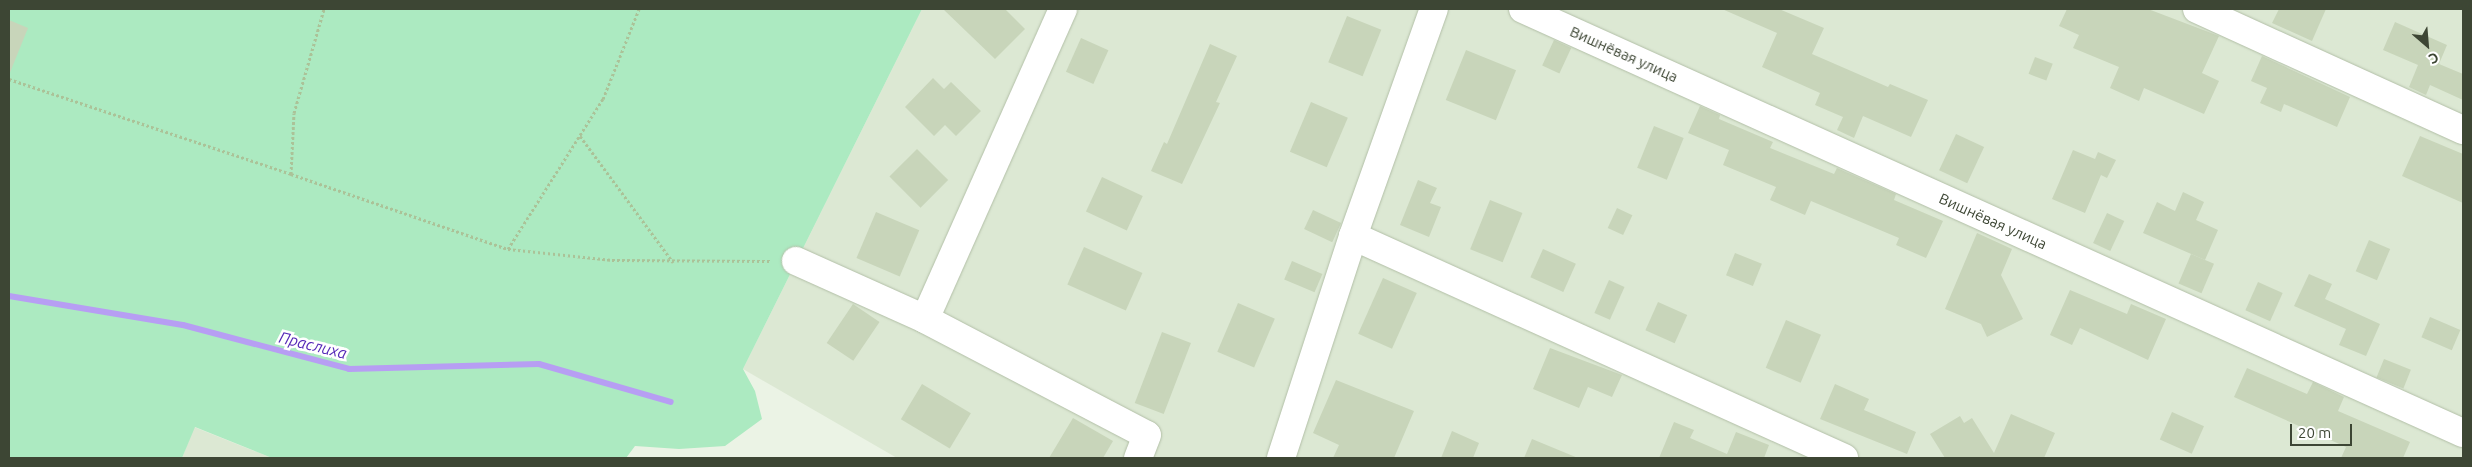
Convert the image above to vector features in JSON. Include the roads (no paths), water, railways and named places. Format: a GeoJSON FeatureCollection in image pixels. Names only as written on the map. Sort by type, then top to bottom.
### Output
{"type":"FeatureCollection","features":[{"type":"Feature","properties":{"kind":"street"},"geometry":{"type":"LineString","coordinates":[[925,319],[1063,9]]}},
{"type":"Feature","properties":{"kind":"street"},"geometry":{"type":"LineString","coordinates":[[1281,458],[1353,236],[1434,9]]}},
{"type":"Feature","properties":{"kind":"street","name":"Вишнёвая улица"},"geometry":{"type":"LineString","coordinates":[[1523,9],[2463,433]]}},
{"type":"Feature","properties":{"kind":"street"},"geometry":{"type":"LineString","coordinates":[[2197,9],[2463,130]]}},
{"type":"Feature","properties":{"kind":"street"},"geometry":{"type":"LineString","coordinates":[[1353,236],[1844,458]]}},
{"type":"Feature","properties":{"kind":"street"},"geometry":{"type":"LineString","coordinates":[[796,261],[925,319],[1147,435],[1138,458]]}},
{"type":"Feature","properties":{"kind":"waterway","name":"Праслиха"},"geometry":{"type":"LineString","coordinates":[[9,296],[183,325],[349,369],[539,364],[671,402]]}}]}
